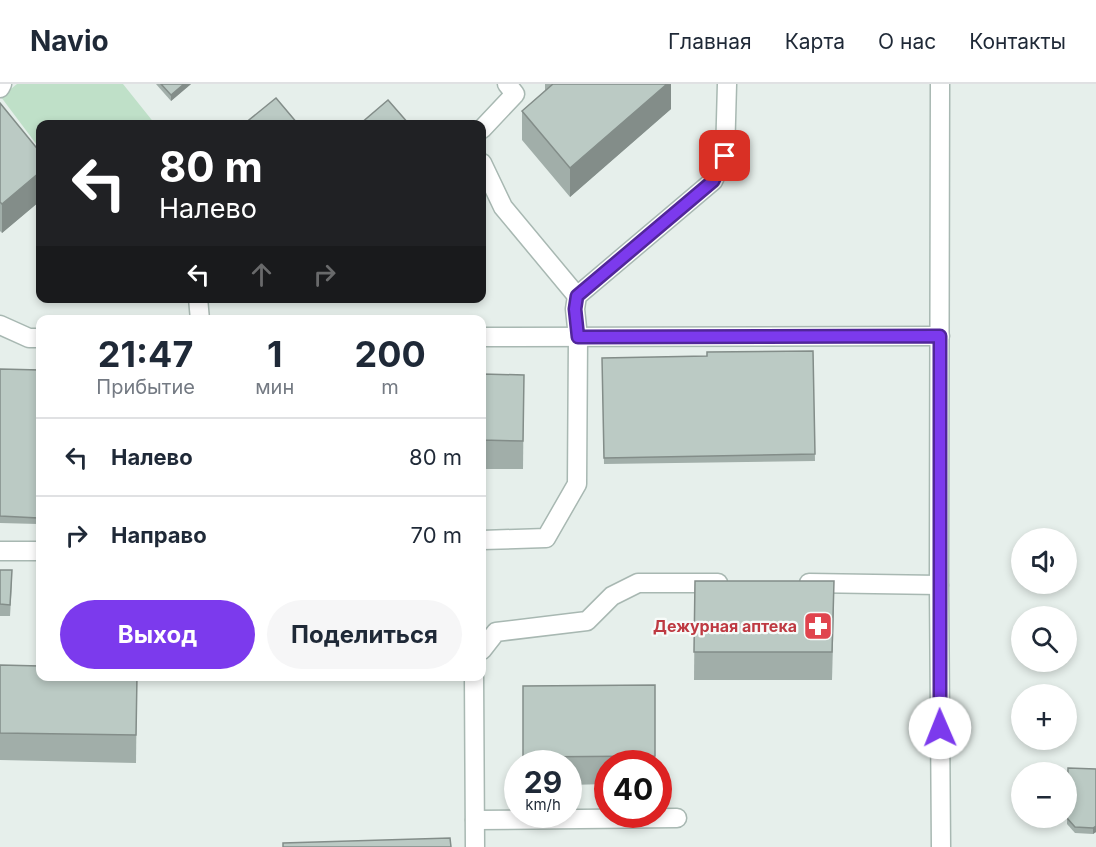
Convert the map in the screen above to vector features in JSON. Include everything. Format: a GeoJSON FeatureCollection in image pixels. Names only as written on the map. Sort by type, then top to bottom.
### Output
{"type":"FeatureCollection","features":[{"type":"Feature","properties":{"kind":"street"},"geometry":{"type":"LineString","coordinates":[[486,125],[515,94],[507,84]]}},
{"type":"Feature","properties":{"kind":"street"},"geometry":{"type":"LineString","coordinates":[[486,540],[546,538],[578,483],[578,337],[575,309],[577,296],[713,181],[725,156],[727,84]]}},
{"type":"Feature","properties":{"kind":"street"},"geometry":{"type":"LineString","coordinates":[[940,84],[941,847]]}},
{"type":"Feature","properties":{"kind":"street"},"geometry":{"type":"LineString","coordinates":[[486,172],[502,207],[577,296]]}},
{"type":"Feature","properties":{"kind":"street"},"geometry":{"type":"LineString","coordinates":[[0,325],[29,338],[36,338]]}},
{"type":"Feature","properties":{"kind":"street"},"geometry":{"type":"LineString","coordinates":[[486,337],[940,336]]}},
{"type":"Feature","properties":{"kind":"street"},"geometry":{"type":"LineString","coordinates":[[0,551],[36,551]]}},
{"type":"Feature","properties":{"kind":"street"},"geometry":{"type":"LineString","coordinates":[[486,645],[496,632],[587,621],[612,596],[638,583],[730,583]]}},
{"type":"Feature","properties":{"kind":"street"},"geometry":{"type":"LineString","coordinates":[[788,583],[939,585]]}},
{"type":"Feature","properties":{"kind":"street"},"geometry":{"type":"LineString","coordinates":[[474,681],[475,847]]}},
{"type":"Feature","properties":{"kind":"street"},"geometry":{"type":"LineString","coordinates":[[475,820],[677,818]]}},
{"type":"Feature","properties":{"kind":"green space"},"geometry":{"type":"Polygon","coordinates":[[[17,84],[123,84],[152,120],[36,120],[36,144],[1,97],[17,84]]]}},
{"type":"Feature","properties":{"kind":"building"},"geometry":{"type":"Polygon","coordinates":[[[161,84],[184,84],[171,95],[161,84]]]}},
{"type":"Feature","properties":{"kind":"building"},"geometry":{"type":"Polygon","coordinates":[[[553,84],[667,84],[570,168],[522,111],[553,84]]]}},
{"type":"Feature","properties":{"kind":"building"},"geometry":{"type":"Polygon","coordinates":[[[276,98],[295,120],[249,120],[276,98]]]}},
{"type":"Feature","properties":{"kind":"building"},"geometry":{"type":"Polygon","coordinates":[[[388,100],[406,120],[365,120],[388,100]]]}},
{"type":"Feature","properties":{"kind":"building"},"geometry":{"type":"Polygon","coordinates":[[[0,103],[36,147],[36,175],[2,204],[0,202],[0,103]]]}},
{"type":"Feature","properties":{"kind":"building"},"geometry":{"type":"Polygon","coordinates":[[[813,351],[815,454],[604,458],[602,358],[707,356],[707,352],[813,351]]]}},
{"type":"Feature","properties":{"kind":"building"},"geometry":{"type":"Polygon","coordinates":[[[0,369],[36,370],[36,518],[0,516],[0,369]]]}},
{"type":"Feature","properties":{"kind":"building"},"geometry":{"type":"Polygon","coordinates":[[[486,374],[524,375],[523,441],[486,440],[486,374]]]}},
{"type":"Feature","properties":{"kind":"building"},"geometry":{"type":"Polygon","coordinates":[[[0,570],[12,570],[10,605],[0,604],[0,570]]]}},
{"type":"Feature","properties":{"kind":"building"},"geometry":{"type":"Polygon","coordinates":[[[695,581],[834,581],[832,652],[694,652],[695,581]]]}},
{"type":"Feature","properties":{"kind":"building"},"geometry":{"type":"Polygon","coordinates":[[[0,665],[36,666],[36,681],[137,681],[136,735],[0,733],[0,665]]]}},
{"type":"Feature","properties":{"kind":"building"},"geometry":{"type":"Polygon","coordinates":[[[655,685],[655,750],[594,750],[594,756],[582,757],[582,750],[523,750],[523,686],[655,685]]]}},
{"type":"Feature","properties":{"kind":"building"},"geometry":{"type":"Polygon","coordinates":[[[1077,768],[1096,769],[1096,826],[1093,828],[1077,827],[1077,768]]]}},
{"type":"Feature","properties":{"kind":"building"},"geometry":{"type":"Polygon","coordinates":[[[450,838],[451,847],[283,847],[283,843],[450,838]]]}},
{"type":"Feature","properties":{"kind":"place","name":"Дежурная аптека"},"geometry":{"type":"Point","coordinates":[818,626]}},
{"type":"Feature","properties":{"kind":"route"},"geometry":{"type":"LineString","coordinates":[[725,156],[713,181],[577,296],[575,309],[578,337],[940,336],[940,728]]}}]}
